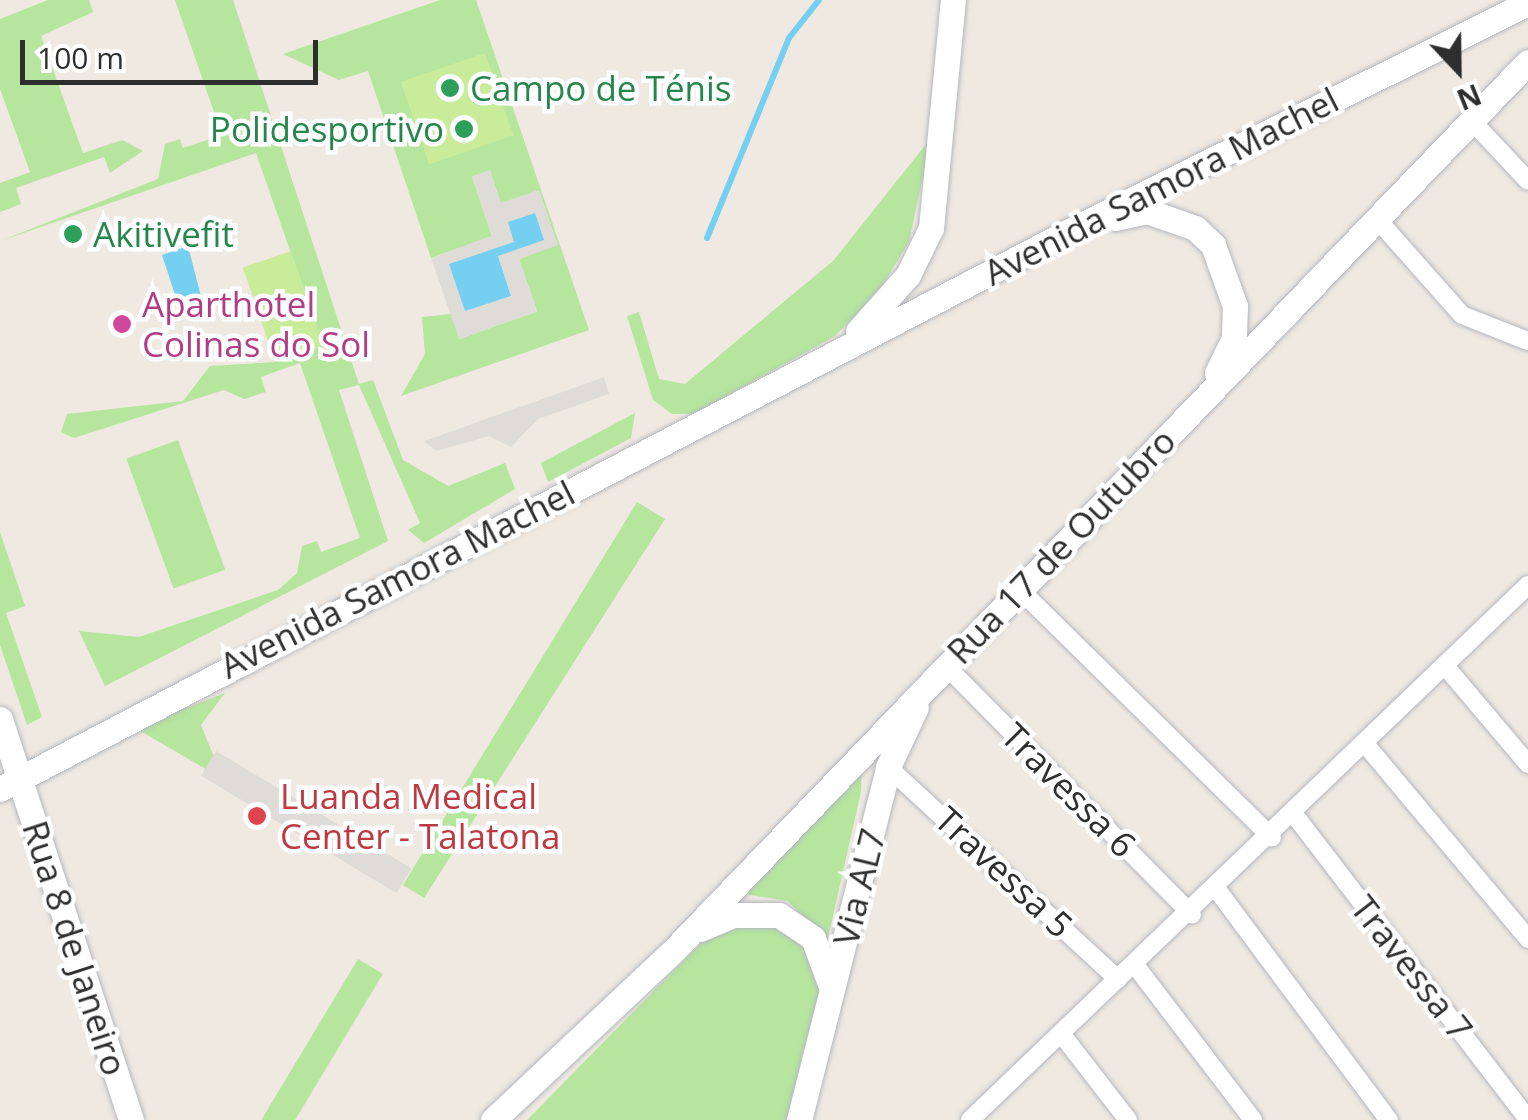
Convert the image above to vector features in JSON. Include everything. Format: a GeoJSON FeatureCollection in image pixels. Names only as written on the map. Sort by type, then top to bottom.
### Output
{"type":"FeatureCollection","features":[{"type":"Feature","properties":{"kind":"main road","name":"Avenida Samora Machel"},"geometry":{"type":"LineString","coordinates":[[796,373],[873,320],[931,228],[953,0]]}},
{"type":"Feature","properties":{"kind":"main road","name":"Avenida Samora Machel"},"geometry":{"type":"LineString","coordinates":[[10,784],[1079,226],[1528,3]]}},
{"type":"Feature","properties":{"kind":"main road","name":"Rua 17 de Outubro"},"geometry":{"type":"LineString","coordinates":[[493,1120],[594,1030],[673,951],[1528,62]]}},
{"type":"Feature","properties":{"kind":"main road"},"geometry":{"type":"LineString","coordinates":[[1079,226],[1147,211],[1196,228],[1213,245],[1228,272],[1234,338],[1206,395]]}},
{"type":"Feature","properties":{"kind":"main road","name":"Via AL7"},"geometry":{"type":"LineString","coordinates":[[799,1120],[888,767],[945,665]]}},
{"type":"Feature","properties":{"kind":"main road","name":"Rua 8 de Janeiro"},"geometry":{"type":"LineString","coordinates":[[0,719],[10,784],[131,1120]]}},
{"type":"Feature","properties":{"kind":"main road"},"geometry":{"type":"LineString","coordinates":[[673,951],[716,919],[779,915],[813,938],[832,995]]}},
{"type":"Feature","properties":{"kind":"main road","name":"Rua 17 de Outubro"},"geometry":{"type":"LineString","coordinates":[[516,1120],[594,1030]]}},
{"type":"Feature","properties":{"kind":"street"},"geometry":{"type":"LineString","coordinates":[[1471,120],[1528,181]]}},
{"type":"Feature","properties":{"kind":"street"},"geometry":{"type":"LineString","coordinates":[[1377,219],[1462,316],[1528,341]]}},
{"type":"Feature","properties":{"kind":"street"},"geometry":{"type":"LineString","coordinates":[[1018,588],[1272,838]]}},
{"type":"Feature","properties":{"kind":"street"},"geometry":{"type":"LineString","coordinates":[[970,1120],[1063,1036],[1118,978],[1218,892],[1526,591]]}},
{"type":"Feature","properties":{"kind":"street","name":"Travessa 6"},"geometry":{"type":"LineString","coordinates":[[945,665],[1192,915]]}},
{"type":"Feature","properties":{"kind":"street"},"geometry":{"type":"LineString","coordinates":[[1446,667],[1528,764]]}},
{"type":"Feature","properties":{"kind":"street"},"geometry":{"type":"LineString","coordinates":[[1366,746],[1528,939]]}},
{"type":"Feature","properties":{"kind":"street","name":"Travessa 5"},"geometry":{"type":"LineString","coordinates":[[888,767],[1118,978]]}},
{"type":"Feature","properties":{"kind":"street","name":"Travessa 7"},"geometry":{"type":"LineString","coordinates":[[1296,817],[1528,1119]]}},
{"type":"Feature","properties":{"kind":"street"},"geometry":{"type":"LineString","coordinates":[[1218,892],[1390,1120]]}},
{"type":"Feature","properties":{"kind":"street"},"geometry":{"type":"LineString","coordinates":[[1135,965],[1253,1120]]}},
{"type":"Feature","properties":{"kind":"street"},"geometry":{"type":"LineString","coordinates":[[1063,1036],[1128,1120]]}},
{"type":"Feature","properties":{"kind":"street"},"geometry":{"type":"LineString","coordinates":[[989,1102],[1002,1120]]}},
{"type":"Feature","properties":{"kind":"green space"},"geometry":{"type":"Polygon","coordinates":[[[48,0],[89,0],[93,12],[41,36],[83,153],[122,140],[143,151],[110,173],[104,157],[16,188],[21,204],[0,212],[0,183],[30,172],[0,89],[0,19],[48,0]]]}},
{"type":"Feature","properties":{"kind":"green space"},"geometry":{"type":"Polygon","coordinates":[[[175,0],[233,0],[359,384],[373,380],[403,460],[448,486],[505,463],[515,489],[424,543],[408,530],[420,523],[359,385],[339,390],[388,541],[105,686],[79,631],[139,637],[278,590],[297,573],[302,546],[317,541],[321,552],[360,538],[300,363],[261,377],[266,392],[244,399],[224,390],[74,438],[61,432],[67,414],[183,401],[210,366],[275,362],[323,345],[256,153],[0,241],[158,179],[165,144],[180,139],[183,148],[222,135],[175,0]]]}},
{"type":"Feature","properties":{"kind":"green space"},"geometry":{"type":"Polygon","coordinates":[[[440,0],[476,0],[589,330],[401,396],[425,354],[422,317],[451,314],[460,339],[537,311],[519,259],[557,245],[539,191],[501,204],[490,171],[472,177],[492,236],[431,258],[368,71],[339,80],[283,54],[440,0]]]}},
{"type":"Feature","properties":{"kind":"green space"},"geometry":{"type":"Polygon","coordinates":[[[485,53],[513,135],[429,164],[401,82],[485,53]]]}},
{"type":"Feature","properties":{"kind":"green space"},"geometry":{"type":"Polygon","coordinates":[[[931,138],[909,242],[877,294],[835,336],[694,414],[672,414],[653,400],[627,316],[639,312],[659,379],[685,384],[833,261],[931,138]]]}},
{"type":"Feature","properties":{"kind":"green space"},"geometry":{"type":"Polygon","coordinates":[[[291,251],[324,346],[275,362],[243,268],[291,251]]]}},
{"type":"Feature","properties":{"kind":"green space"},"geometry":{"type":"Polygon","coordinates":[[[635,413],[631,438],[548,482],[541,463],[635,413]]]}},
{"type":"Feature","properties":{"kind":"green space"},"geometry":{"type":"Polygon","coordinates":[[[178,440],[225,570],[174,588],[126,459],[178,440]]]}},
{"type":"Feature","properties":{"kind":"green space"},"geometry":{"type":"Polygon","coordinates":[[[637,502],[665,519],[424,898],[403,885],[637,502]]]}},
{"type":"Feature","properties":{"kind":"green space"},"geometry":{"type":"Polygon","coordinates":[[[0,532],[25,606],[6,613],[42,717],[27,725],[0,645],[0,532]]]}},
{"type":"Feature","properties":{"kind":"green space"},"geometry":{"type":"Polygon","coordinates":[[[225,693],[201,725],[223,779],[135,728],[225,693]]]}},
{"type":"Feature","properties":{"kind":"green space"},"geometry":{"type":"Polygon","coordinates":[[[862,767],[861,792],[827,942],[788,901],[738,893],[862,767]]]}},
{"type":"Feature","properties":{"kind":"green space"},"geometry":{"type":"Polygon","coordinates":[[[766,921],[804,940],[823,978],[793,1120],[527,1120],[700,944],[721,928],[766,921]]]}},
{"type":"Feature","properties":{"kind":"green space"},"geometry":{"type":"Polygon","coordinates":[[[358,959],[383,974],[295,1120],[262,1119],[358,959]]]}},
{"type":"Feature","properties":{"kind":"shaded area"},"geometry":{"type":"Polygon","coordinates":[[[490,170],[501,203],[539,190],[558,245],[519,259],[537,312],[459,339],[431,258],[492,236],[472,176],[490,170]],[[515,242],[450,264],[511,295],[498,256],[515,242]]]}},
{"type":"Feature","properties":{"kind":"shaded area"},"geometry":{"type":"Polygon","coordinates":[[[604,377],[609,394],[538,419],[511,447],[489,436],[436,451],[424,441],[604,377]]]}},
{"type":"Feature","properties":{"kind":"shaded area"},"geometry":{"type":"Polygon","coordinates":[[[216,751],[411,868],[396,893],[201,776],[216,751]]]}},
{"type":"Feature","properties":{"kind":"water"},"geometry":{"type":"Polygon","coordinates":[[[535,213],[544,240],[498,256],[511,296],[465,311],[449,264],[514,242],[508,222],[535,213]]]}},
{"type":"Feature","properties":{"kind":"water"},"geometry":{"type":"Polygon","coordinates":[[[188,246],[204,308],[180,310],[162,255],[188,246]]]}},
{"type":"Feature","properties":{"kind":"waterway"},"geometry":{"type":"LineString","coordinates":[[707,238],[789,38],[819,0]]}},
{"type":"Feature","properties":{"kind":"place","name":"Campo de Ténis"},"geometry":{"type":"Point","coordinates":[450,88]}},
{"type":"Feature","properties":{"kind":"place","name":"Polidesportivo"},"geometry":{"type":"Point","coordinates":[464,129]}},
{"type":"Feature","properties":{"kind":"place","name":"Akitivefit"},"geometry":{"type":"Point","coordinates":[73,234]}},
{"type":"Feature","properties":{"kind":"place","name":"Aparthotel Colinas do Sol"},"geometry":{"type":"Point","coordinates":[122,324]}},
{"type":"Feature","properties":{"kind":"place","name":"Luanda Medical Center - Talatona"},"geometry":{"type":"Point","coordinates":[257,816]}}]}
